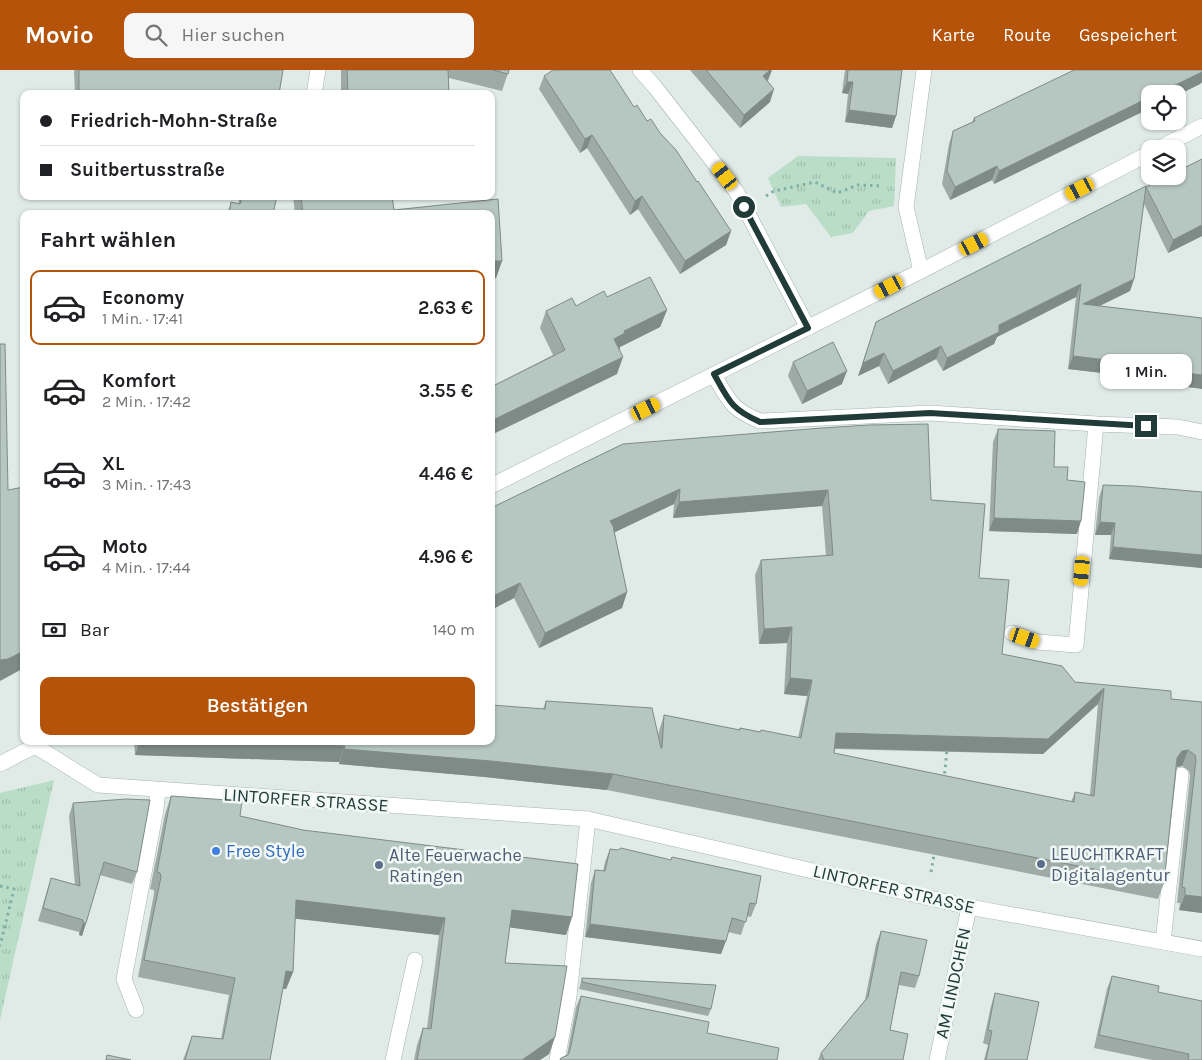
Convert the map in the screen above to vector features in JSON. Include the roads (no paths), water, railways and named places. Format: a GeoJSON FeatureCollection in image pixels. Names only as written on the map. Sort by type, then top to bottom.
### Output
{"type":"FeatureCollection","features":[{"type":"Feature","properties":{"kind":"street"},"geometry":{"type":"LineString","coordinates":[[315,90],[318,70]]}},
{"type":"Feature","properties":{"kind":"street"},"geometry":{"type":"LineString","coordinates":[[640,70],[656,87],[736,191],[808,328]]}},
{"type":"Feature","properties":{"kind":"street"},"geometry":{"type":"LineString","coordinates":[[921,271],[906,207],[924,70]]}},
{"type":"Feature","properties":{"kind":"street"},"geometry":{"type":"LineString","coordinates":[[1175,140],[1202,126]]}},
{"type":"Feature","properties":{"kind":"street"},"geometry":{"type":"LineString","coordinates":[[495,484],[921,271],[1141,158]]}},
{"type":"Feature","properties":{"kind":"street"},"geometry":{"type":"LineString","coordinates":[[714,374],[732,405],[760,422],[930,413],[1096,424],[1178,427],[1202,432]]}},
{"type":"Feature","properties":{"kind":"street"},"geometry":{"type":"LineString","coordinates":[[1012,633],[1038,642],[1076,645],[1096,424]]}},
{"type":"Feature","properties":{"kind":"street"},"geometry":{"type":"LineString","coordinates":[[0,764],[33,745]]}},
{"type":"Feature","properties":{"kind":"street","name":"LINTORFER STRASSE"},"geometry":{"type":"LineString","coordinates":[[39,745],[98,786],[588,819],[969,907],[1202,949]]}},
{"type":"Feature","properties":{"kind":"street"},"geometry":{"type":"LineString","coordinates":[[1163,942],[1181,776]]}},
{"type":"Feature","properties":{"kind":"street"},"geometry":{"type":"LineString","coordinates":[[136,1010],[124,979],[158,790]]}},
{"type":"Feature","properties":{"kind":"street"},"geometry":{"type":"LineString","coordinates":[[557,1060],[574,997],[588,819]]}},
{"type":"Feature","properties":{"kind":"street","name":"AM LINDCHEN"},"geometry":{"type":"LineString","coordinates":[[937,1060],[969,907]]}},
{"type":"Feature","properties":{"kind":"street"},"geometry":{"type":"LineString","coordinates":[[393,1060],[415,960]]}},
{"type":"Feature","properties":{"kind":"place","name":"Free Style"},"geometry":{"type":"Point","coordinates":[216,851]}},
{"type":"Feature","properties":{"kind":"place","name":"LEUCHTKRAFT Digitalagentur"},"geometry":{"type":"Point","coordinates":[1041,864]}},
{"type":"Feature","properties":{"kind":"place","name":"Alte Feuerwache Ratingen"},"geometry":{"type":"Point","coordinates":[379,865]}}]}
